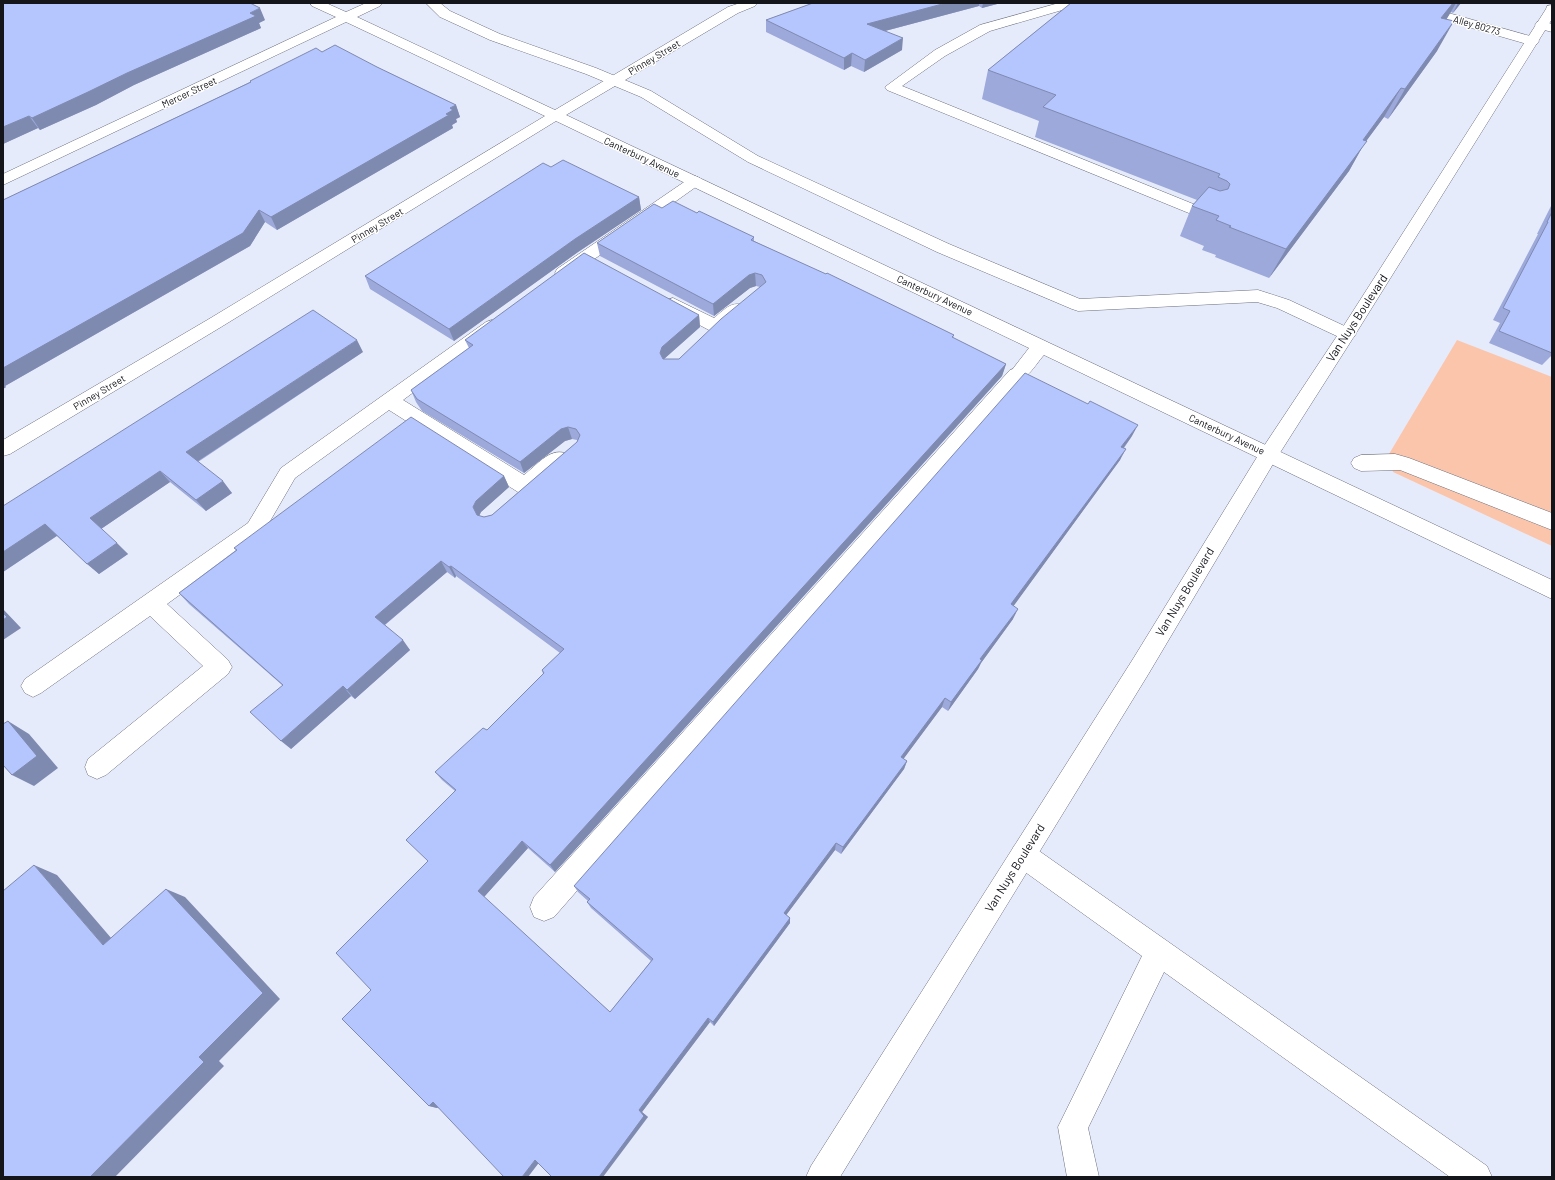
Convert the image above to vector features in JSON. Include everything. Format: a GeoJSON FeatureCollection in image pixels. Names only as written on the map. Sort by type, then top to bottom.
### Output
{"type":"FeatureCollection","features":[{"type":"Feature","properties":{"kind":"street","name":"Canterbury Avenue"},"geometry":{"type":"LineString","coordinates":[[316,3],[1269,454],[1552,590]]}},
{"type":"Feature","properties":{"kind":"street","name":"Mercer Street"},"geometry":{"type":"LineString","coordinates":[[3,180],[376,3]]}},
{"type":"Feature","properties":{"kind":"street"},"geometry":{"type":"LineString","coordinates":[[432,3],[446,14],[495,37],[591,71],[612,82],[646,94],[753,160],[943,248],[1078,305],[1258,296],[1283,304],[1347,334]]}},
{"type":"Feature","properties":{"kind":"street","name":"Pinney Street"},"geometry":{"type":"LineString","coordinates":[[3,449],[215,323],[732,10],[751,3]]}},
{"type":"Feature","properties":{"kind":"street"},"geometry":{"type":"LineString","coordinates":[[1072,3],[985,28],[940,53],[892,87],[1207,215]]}},
{"type":"Feature","properties":{"kind":"street","name":"Alley 80273"},"geometry":{"type":"LineString","coordinates":[[1399,3],[1532,40]]}},
{"type":"Feature","properties":{"kind":"street","name":"Van Nuys Boulevard"},"geometry":{"type":"LineString","coordinates":[[822,1177],[1141,666],[1269,454],[1347,334],[1532,40],[1547,26],[1552,9]]}},
{"type":"Feature","properties":{"kind":"street"},"geometry":{"type":"LineString","coordinates":[[548,284],[592,261],[694,181]]}},
{"type":"Feature","properties":{"kind":"street"},"geometry":{"type":"LineString","coordinates":[[660,297],[710,331],[750,298]]}},
{"type":"Feature","properties":{"kind":"street"},"geometry":{"type":"LineString","coordinates":[[33,686],[255,529],[288,473],[505,316]]}},
{"type":"Feature","properties":{"kind":"street"},"geometry":{"type":"LineString","coordinates":[[544,907],[1041,346]]}},
{"type":"Feature","properties":{"kind":"street"},"geometry":{"type":"LineString","coordinates":[[388,400],[525,486]]}},
{"type":"Feature","properties":{"kind":"street"},"geometry":{"type":"LineString","coordinates":[[509,500],[572,447]]}},
{"type":"Feature","properties":{"kind":"street"},"geometry":{"type":"LineString","coordinates":[[1361,463],[1395,462],[1402,464],[1552,522]]}},
{"type":"Feature","properties":{"kind":"street"},"geometry":{"type":"LineString","coordinates":[[97,767],[220,667],[151,603]]}},
{"type":"Feature","properties":{"kind":"street"},"geometry":{"type":"LineString","coordinates":[[1022,855],[1476,1177]]}},
{"type":"Feature","properties":{"kind":"street"},"geometry":{"type":"LineString","coordinates":[[1082,1177],[1073,1127],[1159,952]]}},
{"type":"Feature","properties":{"kind":"shaded area"},"geometry":{"type":"Polygon","coordinates":[[[1457,340],[1552,377],[1552,546],[1393,472],[1389,454],[1457,340]]]}},
{"type":"Feature","properties":{"kind":"building"},"geometry":{"type":"Polygon","coordinates":[[[3,3],[250,3],[260,8],[250,13],[256,16],[127,73],[32,118],[29,116],[3,127],[3,3]]]}},
{"type":"Feature","properties":{"kind":"building"},"geometry":{"type":"Polygon","coordinates":[[[813,3],[946,3],[867,24],[903,38],[865,60],[852,53],[844,58],[766,20],[813,3]]]}},
{"type":"Feature","properties":{"kind":"building"},"geometry":{"type":"Polygon","coordinates":[[[1071,3],[1453,3],[1441,18],[1454,21],[1405,89],[1401,88],[1363,140],[1367,141],[1286,249],[1229,227],[1231,226],[1216,220],[1219,216],[1192,206],[1209,187],[1220,191],[1228,189],[1230,184],[1218,177],[1220,174],[1043,107],[1056,95],[988,70],[1071,3]]]}},
{"type":"Feature","properties":{"kind":"building"},"geometry":{"type":"Polygon","coordinates":[[[335,45],[456,105],[450,108],[453,110],[446,114],[449,115],[271,217],[259,210],[243,233],[3,368],[3,200],[251,82],[250,81],[316,48],[322,52],[335,45]]]}},
{"type":"Feature","properties":{"kind":"building"},"geometry":{"type":"Polygon","coordinates":[[[563,160],[639,197],[575,239],[449,329],[365,276],[543,163],[551,167],[563,160]]]}},
{"type":"Feature","properties":{"kind":"building"},"geometry":{"type":"Polygon","coordinates":[[[673,201],[697,213],[699,211],[754,237],[751,240],[826,274],[827,273],[954,335],[952,337],[1006,364],[550,865],[522,841],[478,891],[610,1012],[653,959],[587,902],[590,899],[574,886],[1025,373],[1088,404],[1090,401],[1138,425],[1121,447],[1126,449],[1011,604],[1018,609],[980,659],[982,660],[951,702],[945,698],[901,757],[907,761],[843,847],[836,843],[784,913],[790,918],[713,1022],[708,1018],[639,1110],[644,1116],[599,1177],[552,1177],[535,1160],[522,1177],[504,1177],[433,1102],[429,1106],[342,1019],[371,990],[336,953],[428,861],[406,840],[456,790],[435,772],[483,728],[487,730],[544,673],[542,670],[564,649],[451,566],[449,567],[441,561],[375,617],[403,640],[347,690],[343,686],[281,741],[250,712],[283,685],[179,593],[237,550],[234,548],[411,417],[504,476],[476,501],[473,507],[477,515],[484,517],[492,515],[577,442],[580,435],[576,429],[568,427],[561,429],[520,462],[417,399],[411,390],[473,345],[465,340],[584,253],[699,315],[662,347],[660,353],[663,359],[679,359],[721,319],[766,282],[762,275],[755,273],[749,275],[713,304],[597,243],[654,204],[662,208],[673,201]]]}},
{"type":"Feature","properties":{"kind":"building"},"geometry":{"type":"Polygon","coordinates":[[[1552,212],[1552,353],[1499,331],[1510,311],[1503,308],[1552,212]]]}},
{"type":"Feature","properties":{"kind":"building"},"geometry":{"type":"Polygon","coordinates":[[[313,310],[357,340],[186,452],[223,481],[196,500],[160,471],[90,518],[117,543],[87,564],[45,524],[3,552],[3,506],[313,310]]]}},
{"type":"Feature","properties":{"kind":"building"},"geometry":{"type":"Polygon","coordinates":[[[3,613],[7,617],[3,620],[3,613]]]}},
{"type":"Feature","properties":{"kind":"building"},"geometry":{"type":"Polygon","coordinates":[[[8,721],[37,756],[12,775],[3,765],[3,724],[8,721]]]}},
{"type":"Feature","properties":{"kind":"building"},"geometry":{"type":"Polygon","coordinates":[[[34,865],[103,945],[166,889],[263,993],[199,1057],[204,1062],[90,1177],[3,1177],[3,891],[34,865]]]}}]}
